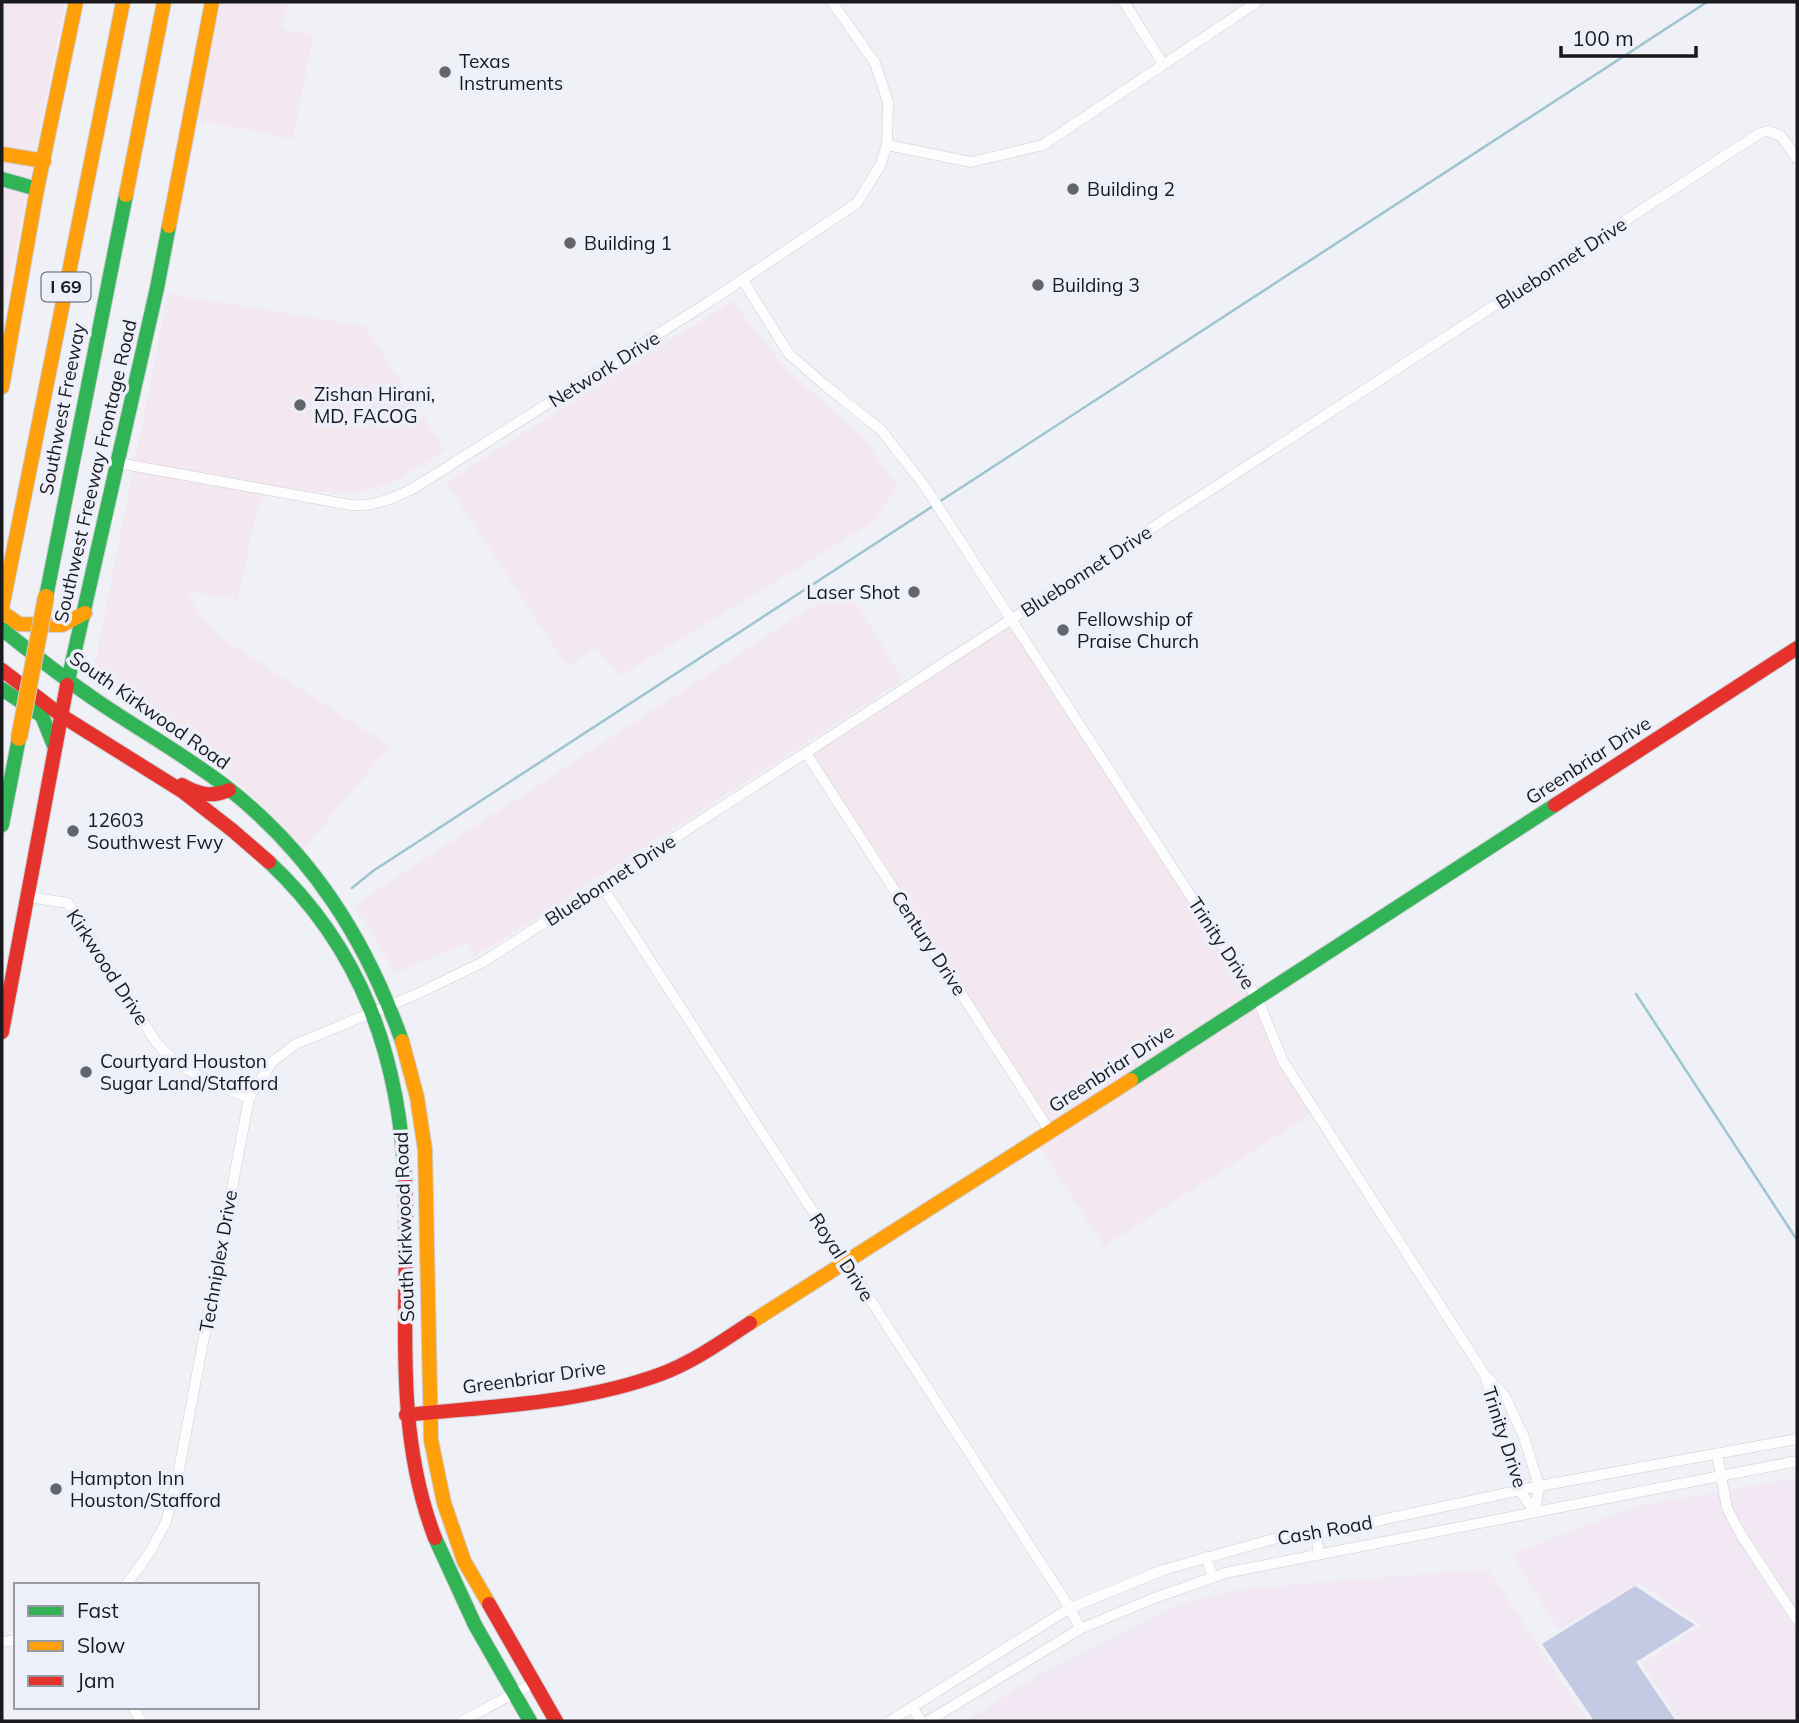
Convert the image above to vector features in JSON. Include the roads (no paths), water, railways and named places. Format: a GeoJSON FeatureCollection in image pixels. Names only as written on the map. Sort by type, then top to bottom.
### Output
{"type":"FeatureCollection","features":[{"type":"Feature","properties":{"kind":"main road"},"geometry":{"type":"LineString","coordinates":[[2,387],[37,188],[76,2]]}},
{"type":"Feature","properties":{"kind":"main road","name":"Southwest Freeway"},"geometry":{"type":"LineString","coordinates":[[2,610],[123,2]]}},
{"type":"Feature","properties":{"kind":"main road","name":"Southwest Freeway"},"geometry":{"type":"LineString","coordinates":[[2,825],[164,2]]}},
{"type":"Feature","properties":{"kind":"main road","name":"Southwest Freeway Frontage Road"},"geometry":{"type":"LineString","coordinates":[[2,1032],[56,749],[60,715],[157,288],[212,2]]}},
{"type":"Feature","properties":{"kind":"main road"},"geometry":{"type":"LineString","coordinates":[[2,154],[44,161]]}},
{"type":"Feature","properties":{"kind":"main road"},"geometry":{"type":"LineString","coordinates":[[2,180],[37,188]]}},
{"type":"Feature","properties":{"kind":"main road"},"geometry":{"type":"LineString","coordinates":[[2,610],[19,624],[57,625],[85,613]]}},
{"type":"Feature","properties":{"kind":"main road","name":"South Kirkwood Road"},"geometry":{"type":"LineString","coordinates":[[2,629],[69,681],[229,790],[266,822],[318,877],[337,902],[375,968],[391,1005],[410,1068],[419,1105],[425,1150],[429,1412],[431,1440],[444,1503],[464,1561],[556,1721]]}},
{"type":"Feature","properties":{"kind":"main road","name":"Greenbriar Drive"},"geometry":{"type":"LineString","coordinates":[[406,1415],[580,1396],[667,1370],[714,1347],[1051,1133],[1797,648]]}},
{"type":"Feature","properties":{"kind":"main road","name":"South Kirkwood Road"},"geometry":{"type":"LineString","coordinates":[[2,670],[60,715],[162,779],[256,850],[299,892],[336,941],[355,975],[387,1057],[399,1108],[404,1211],[406,1415],[410,1451],[420,1497],[446,1569],[530,1721]]}},
{"type":"Feature","properties":{"kind":"main road"},"geometry":{"type":"LineString","coordinates":[[2,689],[42,716],[56,749]]}},
{"type":"Feature","properties":{"kind":"main road"},"geometry":{"type":"LineString","coordinates":[[162,779],[173,779],[193,792],[205,795],[221,794],[229,790]]}},
{"type":"Feature","properties":{"kind":"main road"},"geometry":{"type":"LineString","coordinates":[[204,809],[213,803],[229,802],[256,821],[266,822]]}},
{"type":"Feature","properties":{"kind":"main road"},"geometry":{"type":"LineString","coordinates":[[399,1108],[419,1105]]}},
{"type":"Feature","properties":{"kind":"main road"},"geometry":{"type":"LineString","coordinates":[[404,1211],[427,1209]]}},
{"type":"Feature","properties":{"kind":"main road"},"geometry":{"type":"LineString","coordinates":[[446,1569],[464,1561]]}},
{"type":"Feature","properties":{"kind":"street","name":"Network Drive"},"geometry":{"type":"LineString","coordinates":[[118,463],[356,506],[390,500],[414,488],[712,300],[858,203],[880,166],[887,145],[888,102],[875,63],[832,2]]}},
{"type":"Feature","properties":{"kind":"street"},"geometry":{"type":"LineString","coordinates":[[1124,2],[1163,64]]}},
{"type":"Feature","properties":{"kind":"street"},"geometry":{"type":"LineString","coordinates":[[887,145],[971,162],[1043,145],[1257,2]]}},
{"type":"Feature","properties":{"kind":"street","name":"Bluebonnet Drive"},"geometry":{"type":"LineString","coordinates":[[391,1005],[485,961],[1755,137],[1768,131],[1775,132],[1781,136],[1797,159]]}},
{"type":"Feature","properties":{"kind":"street","name":"Trinity Drive"},"geometry":{"type":"LineString","coordinates":[[742,279],[789,354],[881,430],[926,488],[1257,998],[1283,1061],[1485,1375],[1504,1396],[1515,1414],[1539,1486],[1535,1512]]}},
{"type":"Feature","properties":{"kind":"street","name":"Century Drive"},"geometry":{"type":"LineString","coordinates":[[806,753],[1051,1133]]}},
{"type":"Feature","properties":{"kind":"street","name":"Royal Drive"},"geometry":{"type":"LineString","coordinates":[[602,886],[1070,1608],[1080,1629]]}},
{"type":"Feature","properties":{"kind":"street","name":"Kirkwood Drive"},"geometry":{"type":"LineString","coordinates":[[27,897],[68,903],[156,1042],[170,1058],[184,1070],[249,1098]]}},
{"type":"Feature","properties":{"kind":"street","name":"Techniplex Drive"},"geometry":{"type":"LineString","coordinates":[[127,1583],[150,1552],[166,1522],[182,1452],[249,1098],[267,1069],[283,1053],[309,1038],[391,1005]]}},
{"type":"Feature","properties":{"kind":"street","name":"Trinity Drive"},"geometry":{"type":"LineString","coordinates":[[1485,1375],[1520,1491],[1535,1512]]}},
{"type":"Feature","properties":{"kind":"street","name":"Cash Road"},"geometry":{"type":"LineString","coordinates":[[890,1721],[1070,1608],[1163,1570],[1277,1538],[1316,1534],[1539,1486],[1797,1439]]}},
{"type":"Feature","properties":{"kind":"street"},"geometry":{"type":"LineString","coordinates":[[1717,1454],[1727,1508],[1740,1533],[1797,1620]]}},
{"type":"Feature","properties":{"kind":"street","name":"Cash Road"},"geometry":{"type":"LineString","coordinates":[[928,1721],[1080,1629],[1213,1577],[1254,1566],[1797,1461]]}},
{"type":"Feature","properties":{"kind":"street"},"geometry":{"type":"LineString","coordinates":[[1316,1534],[1319,1555]]}},
{"type":"Feature","properties":{"kind":"street"},"geometry":{"type":"LineString","coordinates":[[1206,1557],[1213,1577]]}},
{"type":"Feature","properties":{"kind":"street"},"geometry":{"type":"LineString","coordinates":[[462,1721],[534,1683]]}},
{"type":"Feature","properties":{"kind":"street"},"geometry":{"type":"LineString","coordinates":[[912,1707],[921,1721]]}},
{"type":"Feature","properties":{"kind":"waterway"},"geometry":{"type":"LineString","coordinates":[[939,502],[1707,2]]}},
{"type":"Feature","properties":{"kind":"waterway"},"geometry":{"type":"LineString","coordinates":[[352,888],[373,871],[933,506]]}},
{"type":"Feature","properties":{"kind":"waterway"},"geometry":{"type":"LineString","coordinates":[[1636,994],[1797,1240]]}},
{"type":"Feature","properties":{"kind":"place","name":"Texas Instruments"},"geometry":{"type":"Point","coordinates":[445,72]}},
{"type":"Feature","properties":{"kind":"place","name":"Building 2"},"geometry":{"type":"Point","coordinates":[1073,189]}},
{"type":"Feature","properties":{"kind":"place","name":"Building 1"},"geometry":{"type":"Point","coordinates":[570,243]}},
{"type":"Feature","properties":{"kind":"place","name":"Building 3"},"geometry":{"type":"Point","coordinates":[1038,285]}},
{"type":"Feature","properties":{"kind":"place","name":"Zishan Hirani, MD, FACOG"},"geometry":{"type":"Point","coordinates":[300,405]}},
{"type":"Feature","properties":{"kind":"place","name":"Laser Shot"},"geometry":{"type":"Point","coordinates":[914,592]}},
{"type":"Feature","properties":{"kind":"place","name":"Fellowship of Praise Church"},"geometry":{"type":"Point","coordinates":[1063,630]}},
{"type":"Feature","properties":{"kind":"place","name":"12603 Southwest Fwy"},"geometry":{"type":"Point","coordinates":[73,831]}},
{"type":"Feature","properties":{"kind":"place","name":"Courtyard Houston Sugar Land/Stafford"},"geometry":{"type":"Point","coordinates":[86,1072]}},
{"type":"Feature","properties":{"kind":"place","name":"Hampton Inn Houston/Stafford"},"geometry":{"type":"Point","coordinates":[56,1489]}}]}
